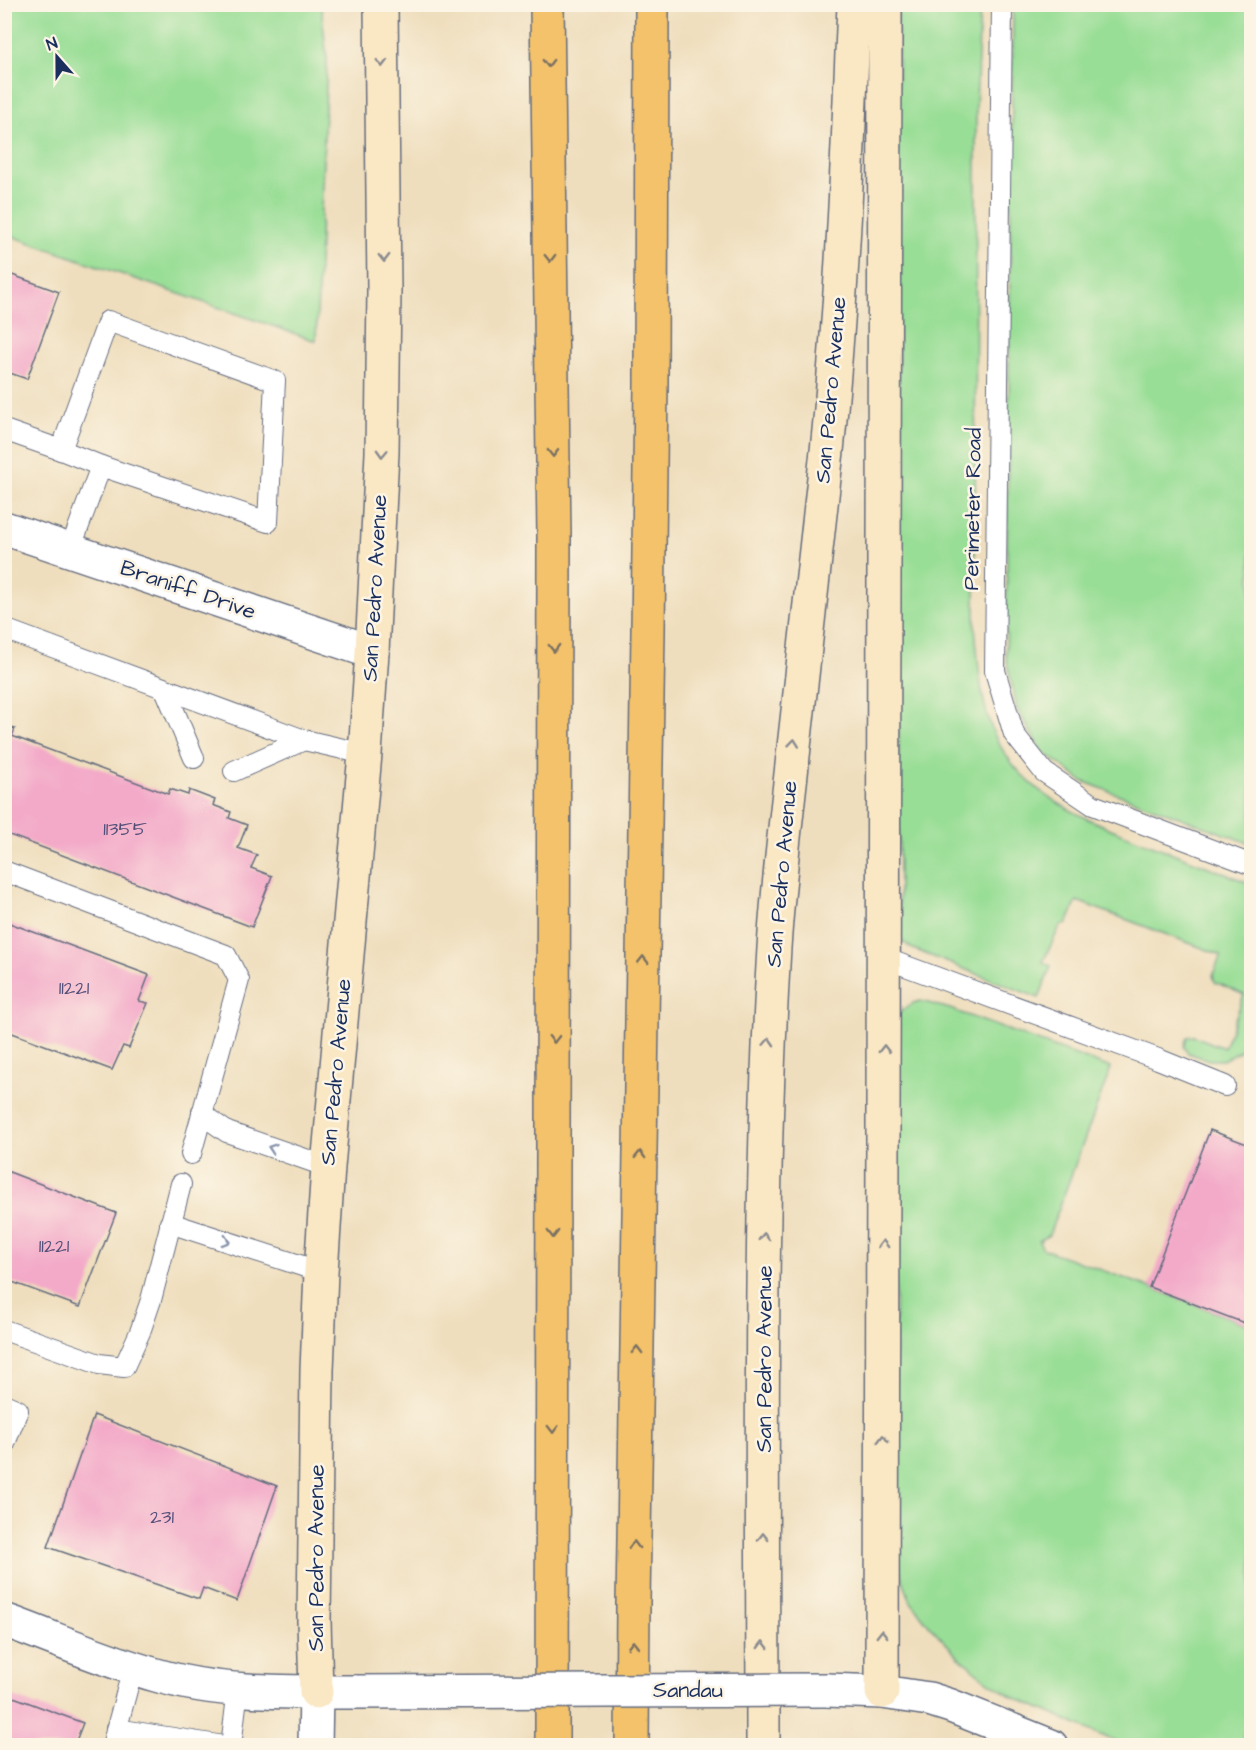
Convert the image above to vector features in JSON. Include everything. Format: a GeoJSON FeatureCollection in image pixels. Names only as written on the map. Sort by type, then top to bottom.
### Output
{"type":"FeatureCollection","features":[{"type":"Feature","properties":{"kind":"highway"},"geometry":{"type":"LineString","coordinates":[[547,4],[554,592],[552,1746]]}},
{"type":"Feature","properties":{"kind":"highway"},"geometry":{"type":"LineString","coordinates":[[632,1746],[651,384],[652,4]]}},
{"type":"Feature","properties":{"kind":"main road","name":"San Pedro Avenue"},"geometry":{"type":"LineString","coordinates":[[316,1692],[314,1621],[317,1370],[321,1272],[328,1167],[365,754],[382,464],[384,370],[381,4]]}},
{"type":"Feature","properties":{"kind":"main road","name":"San Pedro Avenue"},"geometry":{"type":"LineString","coordinates":[[764,1746],[765,1130],[771,1007],[779,883],[832,396],[844,225],[854,4]]}},
{"type":"Feature","properties":{"kind":"main road","name":"San Pedro Avenue"},"geometry":{"type":"LineString","coordinates":[[882,1692],[885,4]]}},
{"type":"Feature","properties":{"kind":"street","name":"Braniff Drive"},"geometry":{"type":"LineString","coordinates":[[4,528],[372,652]]}},
{"type":"Feature","properties":{"kind":"street","name":"Sandau"},"geometry":{"type":"LineString","coordinates":[[4,1620],[133,1668],[180,1681],[237,1689],[316,1692],[826,1690],[882,1692],[929,1699],[951,1706],[1051,1746]]}},
{"type":"Feature","properties":{"kind":"street","name":"San Pedro Avenue"},"geometry":{"type":"LineString","coordinates":[[315,1746],[316,1692]]}},
{"type":"Feature","properties":{"kind":"lane","name":"Perimeter Road"},"geometry":{"type":"LineString","coordinates":[[1002,4],[995,671],[1014,734],[1044,772],[1093,806],[1251,865]]}},
{"type":"Feature","properties":{"kind":"lane"},"geometry":{"type":"LineString","coordinates":[[4,430],[101,466],[268,522],[275,381],[108,321],[61,450]]}},
{"type":"Feature","properties":{"kind":"lane"},"geometry":{"type":"LineString","coordinates":[[70,550],[101,466]]}},
{"type":"Feature","properties":{"kind":"lane"},"geometry":{"type":"LineString","coordinates":[[4,629],[304,740],[365,754]]}},
{"type":"Feature","properties":{"kind":"lane"},"geometry":{"type":"LineString","coordinates":[[165,689],[194,758]]}},
{"type":"Feature","properties":{"kind":"lane"},"geometry":{"type":"LineString","coordinates":[[234,771],[304,740]]}},
{"type":"Feature","properties":{"kind":"lane"},"geometry":{"type":"LineString","coordinates":[[4,871],[226,955],[239,980],[191,1154]]}},
{"type":"Feature","properties":{"kind":"lane"},"geometry":{"type":"LineString","coordinates":[[884,958],[1225,1086]]}},
{"type":"Feature","properties":{"kind":"lane"},"geometry":{"type":"LineString","coordinates":[[202,1112],[227,1132],[328,1167]]}},
{"type":"Feature","properties":{"kind":"lane"},"geometry":{"type":"LineString","coordinates":[[4,1330],[99,1364],[124,1367],[151,1300],[182,1184]]}},
{"type":"Feature","properties":{"kind":"lane"},"geometry":{"type":"LineString","coordinates":[[170,1223],[321,1272]]}},
{"type":"Feature","properties":{"kind":"lane"},"geometry":{"type":"LineString","coordinates":[[4,1404],[18,1410],[4,1446]]}},
{"type":"Feature","properties":{"kind":"lane"},"geometry":{"type":"LineString","coordinates":[[133,1668],[114,1737],[224,1746]]}},
{"type":"Feature","properties":{"kind":"lane"},"geometry":{"type":"LineString","coordinates":[[231,1746],[237,1689]]}},
{"type":"Feature","properties":{"kind":"green space"},"geometry":{"type":"Polygon","coordinates":[[[5,4],[321,5],[327,60],[316,341],[5,234],[5,4]]]}},
{"type":"Feature","properties":{"kind":"green space"},"geometry":{"type":"Polygon","coordinates":[[[898,5],[980,5],[976,108],[975,626],[986,712],[996,738],[1009,759],[1024,777],[1062,805],[1104,826],[1251,884],[1251,1022],[1241,1050],[1223,1060],[1209,1060],[1188,1053],[1184,1047],[1187,1037],[1194,1036],[1224,1048],[1244,995],[1215,982],[1213,975],[1221,955],[1077,901],[1067,924],[1060,926],[1043,962],[1051,966],[1039,998],[913,949],[899,939],[898,5]]]}},
{"type":"Feature","properties":{"kind":"green space"},"geometry":{"type":"Polygon","coordinates":[[[1013,5],[1251,5],[1251,844],[1082,781],[1041,750],[1017,709],[1006,657],[1013,5]]]}},
{"type":"Feature","properties":{"kind":"green space"},"geometry":{"type":"Polygon","coordinates":[[[921,1001],[950,1009],[1111,1068],[1049,1235],[1039,1241],[1043,1249],[1251,1326],[1252,1714],[1240,1745],[1124,1745],[1013,1697],[989,1682],[959,1657],[911,1602],[901,1575],[894,1536],[897,1014],[913,1003],[921,1001]]]}},
{"type":"Feature","properties":{"kind":"building"},"geometry":{"type":"Polygon","coordinates":[[[4,272],[59,292],[27,379],[4,371],[4,272]]]}},
{"type":"Feature","properties":{"kind":"building"},"geometry":{"type":"Polygon","coordinates":[[[4,725],[15,729],[12,736],[168,794],[170,789],[188,795],[189,790],[215,800],[213,805],[231,812],[229,818],[247,825],[238,848],[257,855],[251,868],[272,876],[252,927],[4,833],[4,725]]]}},
{"type":"Feature","properties":{"kind":"building"},"geometry":{"type":"Polygon","coordinates":[[[4,921],[149,975],[139,1001],[148,1003],[129,1048],[123,1046],[112,1070],[4,1030],[4,921]]]}},
{"type":"Feature","properties":{"kind":"building"},"geometry":{"type":"Polygon","coordinates":[[[1210,1130],[1252,1146],[1252,1326],[1149,1287],[1210,1130]]]}},
{"type":"Feature","properties":{"kind":"building"},"geometry":{"type":"Polygon","coordinates":[[[4,1170],[116,1213],[80,1307],[4,1279],[4,1170]]]}},
{"type":"Feature","properties":{"kind":"building"},"geometry":{"type":"Polygon","coordinates":[[[94,1415],[277,1486],[237,1601],[203,1588],[199,1599],[48,1547],[94,1415]]]}},
{"type":"Feature","properties":{"kind":"building"},"geometry":{"type":"Polygon","coordinates":[[[11,1696],[83,1723],[74,1746],[4,1746],[4,1713],[11,1696]]]}}]}
